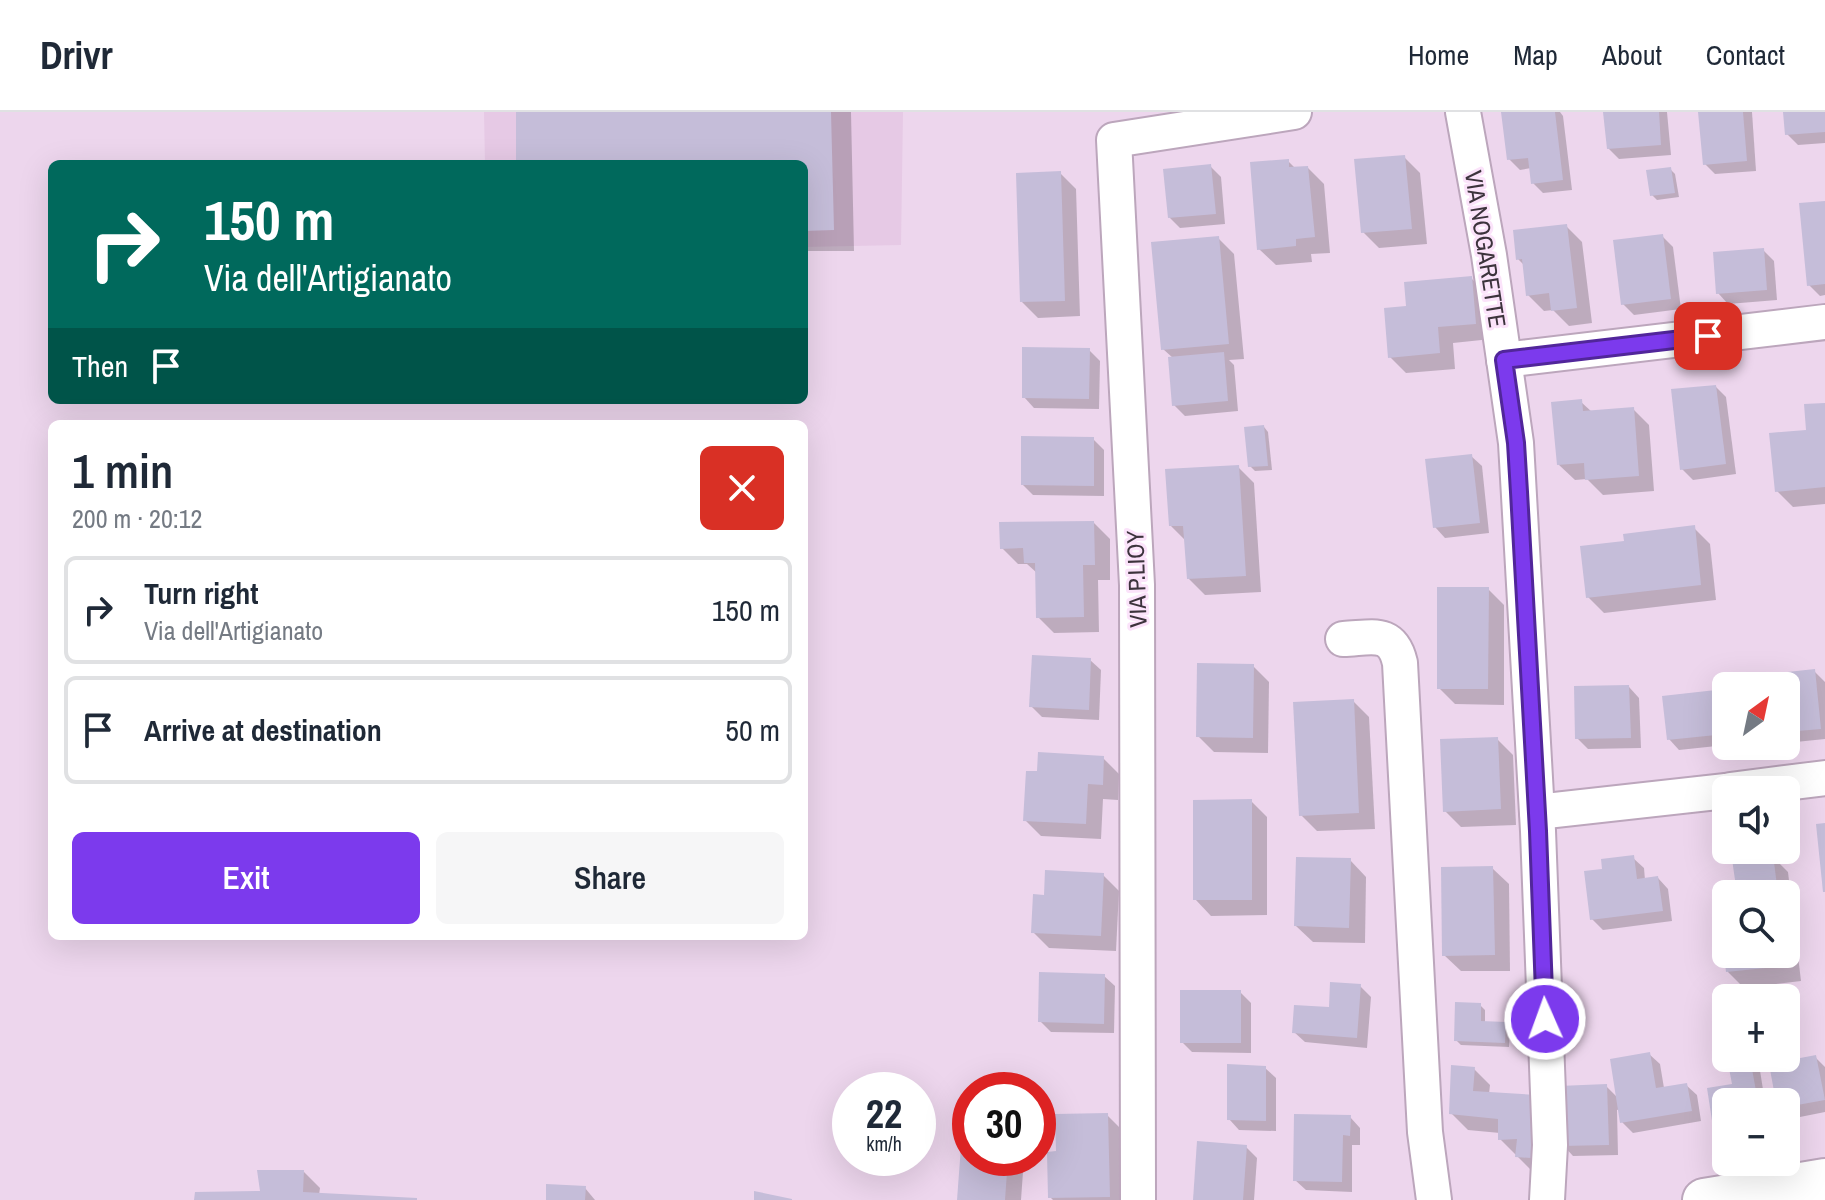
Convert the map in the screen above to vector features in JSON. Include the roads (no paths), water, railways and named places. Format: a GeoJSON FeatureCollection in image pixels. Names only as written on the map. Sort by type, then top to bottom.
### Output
{"type":"FeatureCollection","features":[{"type":"Feature","properties":{"kind":"street","name":"VIA P.LIOY"},"geometry":{"type":"LineString","coordinates":[[1138,1200],[1137,585],[1114,140],[1294,112]]}},
{"type":"Feature","properties":{"kind":"street","name":"VIA NOGARETTE"},"geometry":{"type":"LineString","coordinates":[[1463,112],[1489,255],[1516,443],[1537,812],[1550,1145],[1547,1200]]}},
{"type":"Feature","properties":{"kind":"street"},"geometry":{"type":"LineString","coordinates":[[1504,360],[1825,322]]}},
{"type":"Feature","properties":{"kind":"street"},"geometry":{"type":"LineString","coordinates":[[1343,639],[1383,638],[1397,650],[1400,663],[1425,1132],[1434,1200]]}},
{"type":"Feature","properties":{"kind":"street"},"geometry":{"type":"LineString","coordinates":[[1800,781],[1825,778]]}},
{"type":"Feature","properties":{"kind":"street"},"geometry":{"type":"LineString","coordinates":[[1537,812],[1712,792]]}},
{"type":"Feature","properties":{"kind":"street"},"geometry":{"type":"LineString","coordinates":[[1704,1200],[1825,1180]]}}]}
